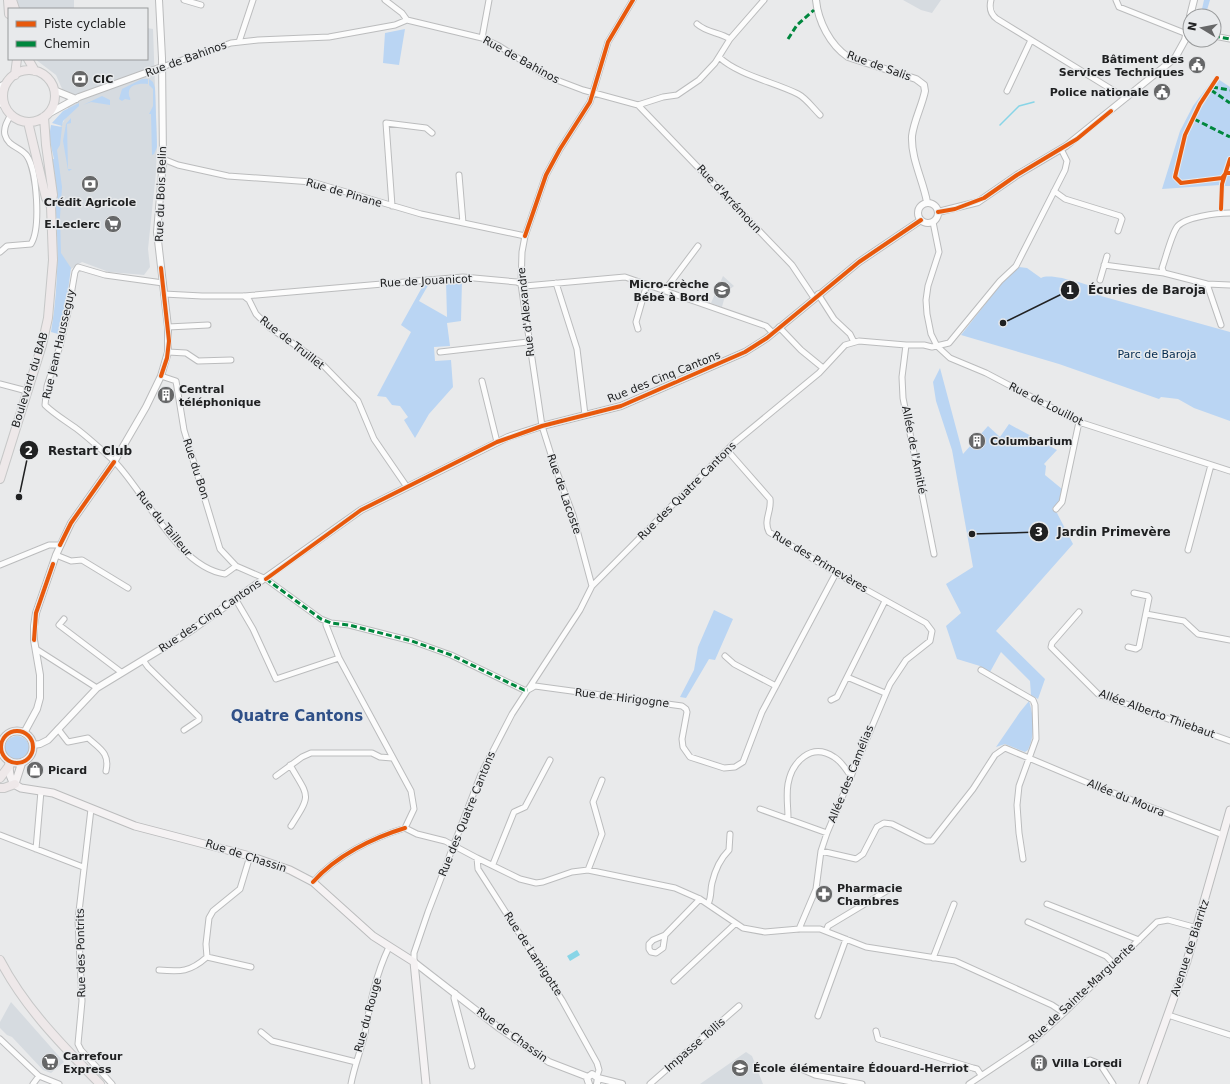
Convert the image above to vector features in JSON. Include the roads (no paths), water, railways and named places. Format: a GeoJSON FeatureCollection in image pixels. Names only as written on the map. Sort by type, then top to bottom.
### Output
{"type":"FeatureCollection","features":[{"type":"Feature","properties":{"kind":"main road"},"geometry":{"type":"LineString","coordinates":[[16,75],[17,60]]}},
{"type":"Feature","properties":{"kind":"main road"},"geometry":{"type":"LineString","coordinates":[[28,60],[34,71]]}},
{"type":"Feature","properties":{"kind":"main road"},"geometry":{"type":"LineString","coordinates":[[25,71],[34,71],[46,77],[54,90],[55,99],[53,107],[46,116],[36,121],[28,122],[16,119],[6,109],[4,95],[8,82],[16,75],[25,71]]}},
{"type":"Feature","properties":{"kind":"main road","name":"Boulevard du BAB"},"geometry":{"type":"LineString","coordinates":[[0,479],[26,391],[42,345],[52,288],[51,206],[53,195],[46,144],[46,116]]}},
{"type":"Feature","properties":{"kind":"main road","name":"Boulevard du BAB"},"geometry":{"type":"LineString","coordinates":[[28,122],[46,198],[51,206]]}},
{"type":"Feature","properties":{"kind":"main road"},"geometry":{"type":"LineString","coordinates":[[9,763],[22,762],[29,757],[33,745],[28,736],[24,733],[12,732],[2,737],[1,750],[9,763],[10,776],[15,784]]}},
{"type":"Feature","properties":{"kind":"main road"},"geometry":{"type":"LineString","coordinates":[[15,784],[22,762]]}},
{"type":"Feature","properties":{"kind":"main road"},"geometry":{"type":"LineString","coordinates":[[0,778],[9,763]]}},
{"type":"Feature","properties":{"kind":"main road"},"geometry":{"type":"LineString","coordinates":[[0,788],[15,784]]}},
{"type":"Feature","properties":{"kind":"main road","name":"Rue de Chassin"},"geometry":{"type":"LineString","coordinates":[[15,784],[21,788],[61,796],[135,826],[275,863],[314,882],[360,925],[389,947],[414,962]]}},
{"type":"Feature","properties":{"kind":"main road","name":"Avenue de Biarritz"},"geometry":{"type":"LineString","coordinates":[[1143,1084],[1197,928],[1230,810]]}},
{"type":"Feature","properties":{"kind":"main road"},"geometry":{"type":"LineString","coordinates":[[0,960],[21,995],[35,1014],[100,1084]]}},
{"type":"Feature","properties":{"kind":"main road"},"geometry":{"type":"LineString","coordinates":[[414,962],[426,1084]]}},
{"type":"Feature","properties":{"kind":"street","name":"Rue du Bois Belin"},"geometry":{"type":"LineString","coordinates":[[24,733],[37,708],[40,698],[40,675],[34,634],[36,613],[56,555],[75,517],[114,462],[161,376],[168,352],[168,327],[157,232],[163,159],[162,67],[159,0]]}},
{"type":"Feature","properties":{"kind":"street"},"geometry":{"type":"LineString","coordinates":[[184,0],[201,5]]}},
{"type":"Feature","properties":{"kind":"street"},"geometry":{"type":"LineString","coordinates":[[240,42],[253,0]]}},
{"type":"Feature","properties":{"kind":"street"},"geometry":{"type":"LineString","coordinates":[[385,0],[402,13],[407,20]]}},
{"type":"Feature","properties":{"kind":"street"},"geometry":{"type":"LineString","coordinates":[[482,38],[489,0]]}},
{"type":"Feature","properties":{"kind":"street","name":"Rue d'Alexandre"},"geometry":{"type":"LineString","coordinates":[[542,426],[528,342],[521,284],[524,236],[546,175],[560,149],[590,102],[608,42],[633,0]]}},
{"type":"Feature","properties":{"kind":"street","name":"Rue de Bahinos"},"geometry":{"type":"LineString","coordinates":[[46,116],[76,99],[210,49],[240,42],[330,37],[395,25],[407,20],[482,38],[500,46],[546,76],[593,93],[638,105],[677,95],[699,80],[719,57],[730,39],[764,0]]}},
{"type":"Feature","properties":{"kind":"street","name":"Rue de Salis"},"geometry":{"type":"LineString","coordinates":[[816,0],[823,26],[839,51],[848,57],[916,79],[924,85],[925,91],[914,127],[912,143],[928,202]]}},
{"type":"Feature","properties":{"kind":"street"},"geometry":{"type":"LineString","coordinates":[[991,0],[990,6],[993,16],[1119,94],[1127,97]]}},
{"type":"Feature","properties":{"kind":"street"},"geometry":{"type":"LineString","coordinates":[[1116,0],[1119,7],[1182,29]]}},
{"type":"Feature","properties":{"kind":"street"},"geometry":{"type":"LineString","coordinates":[[697,24],[704,30],[722,34],[730,39]]}},
{"type":"Feature","properties":{"kind":"street"},"geometry":{"type":"LineString","coordinates":[[1007,91],[1031,40]]}},
{"type":"Feature","properties":{"kind":"street"},"geometry":{"type":"LineString","coordinates":[[938,212],[978,202],[1077,139],[1175,58],[1182,46]]}},
{"type":"Feature","properties":{"kind":"street"},"geometry":{"type":"LineString","coordinates":[[719,57],[738,68],[799,94],[820,115]]}},
{"type":"Feature","properties":{"kind":"street"},"geometry":{"type":"LineString","coordinates":[[0,86],[8,82]]}},
{"type":"Feature","properties":{"kind":"street"},"geometry":{"type":"LineString","coordinates":[[54,90],[76,99]]}},
{"type":"Feature","properties":{"kind":"street","name":"Rue d'Arrémoun"},"geometry":{"type":"LineString","coordinates":[[638,105],[792,266],[834,319],[850,334],[854,342]]}},
{"type":"Feature","properties":{"kind":"street"},"geometry":{"type":"LineString","coordinates":[[0,252],[7,246],[31,244],[36,223],[35,187],[28,159],[26,154],[13,146],[5,137],[6,109]]}},
{"type":"Feature","properties":{"kind":"street"},"geometry":{"type":"LineString","coordinates":[[392,206],[386,123],[389,122],[426,128],[432,133]]}},
{"type":"Feature","properties":{"kind":"street"},"geometry":{"type":"LineString","coordinates":[[854,342],[937,346],[949,343],[1000,282],[1016,266],[1065,170],[1067,161],[1061,149]]}},
{"type":"Feature","properties":{"kind":"street","name":"Rue de Pinane"},"geometry":{"type":"LineString","coordinates":[[163,159],[178,166],[228,176],[312,182],[392,206],[524,236]]}},
{"type":"Feature","properties":{"kind":"street"},"geometry":{"type":"LineString","coordinates":[[459,175],[463,223]]}},
{"type":"Feature","properties":{"kind":"street"},"geometry":{"type":"LineString","coordinates":[[1054,191],[1065,199],[1120,216],[1122,219],[1118,231]]}},
{"type":"Feature","properties":{"kind":"street"},"geometry":{"type":"LineString","coordinates":[[928,202],[936,206],[938,212],[937,218],[933,222],[927,223],[921,220],[918,211],[921,205],[928,202]]}},
{"type":"Feature","properties":{"kind":"street"},"geometry":{"type":"LineString","coordinates":[[1164,273],[1162,268],[1176,228],[1181,223],[1209,215],[1230,213]]}},
{"type":"Feature","properties":{"kind":"street","name":"Rue des Cinq Cantons"},"geometry":{"type":"LineString","coordinates":[[33,745],[44,742],[97,688],[189,632],[361,510],[496,442],[542,426],[621,406],[745,352],[773,333],[859,262],[921,220]]}},
{"type":"Feature","properties":{"kind":"street"},"geometry":{"type":"LineString","coordinates":[[933,222],[939,252],[928,286],[926,300],[931,334],[937,346]]}},
{"type":"Feature","properties":{"kind":"street"},"geometry":{"type":"LineString","coordinates":[[665,290],[698,246]]}},
{"type":"Feature","properties":{"kind":"street"},"geometry":{"type":"LineString","coordinates":[[1100,280],[1107,256]]}},
{"type":"Feature","properties":{"kind":"street"},"geometry":{"type":"LineString","coordinates":[[1104,265],[1164,273],[1207,284],[1230,285]]}},
{"type":"Feature","properties":{"kind":"street","name":"Rue Jean Hausseguy"},"geometry":{"type":"LineString","coordinates":[[114,462],[78,430],[45,405],[47,386],[60,346],[75,272],[78,267],[105,275],[163,283]]}},
{"type":"Feature","properties":{"kind":"street","name":"Rue de Jouanicot"},"geometry":{"type":"LineString","coordinates":[[164,294],[244,296],[448,277],[517,282],[525,286],[620,276],[665,290],[766,326],[773,333]]}},
{"type":"Feature","properties":{"kind":"street"},"geometry":{"type":"LineString","coordinates":[[556,283],[577,349],[585,415]]}},
{"type":"Feature","properties":{"kind":"street"},"geometry":{"type":"LineString","coordinates":[[638,329],[636,322],[647,284]]}},
{"type":"Feature","properties":{"kind":"street"},"geometry":{"type":"LineString","coordinates":[[1207,284],[1221,325]]}},
{"type":"Feature","properties":{"kind":"street","name":"Rue de Truillet"},"geometry":{"type":"LineString","coordinates":[[244,296],[249,300],[256,314],[269,327],[321,363],[358,401],[362,406],[374,439],[407,487]]}},
{"type":"Feature","properties":{"kind":"street"},"geometry":{"type":"LineString","coordinates":[[168,327],[208,325]]}},
{"type":"Feature","properties":{"kind":"street"},"geometry":{"type":"LineString","coordinates":[[779,327],[801,350],[822,368]]}},
{"type":"Feature","properties":{"kind":"street"},"geometry":{"type":"LineString","coordinates":[[440,352],[528,342]]}},
{"type":"Feature","properties":{"kind":"street","name":"Rue des Quatre Cantons"},"geometry":{"type":"LineString","coordinates":[[414,962],[414,953],[452,846],[485,764],[512,714],[580,610],[592,586],[727,450],[822,368],[840,349],[854,342]]}},
{"type":"Feature","properties":{"kind":"street","name":"Allée de l'Amitié"},"geometry":{"type":"LineString","coordinates":[[906,345],[902,376],[903,398],[934,554]]}},
{"type":"Feature","properties":{"kind":"street","name":"Rue de Louillot"},"geometry":{"type":"LineString","coordinates":[[937,346],[950,358],[986,373],[1079,422],[1230,472]]}},
{"type":"Feature","properties":{"kind":"street"},"geometry":{"type":"LineString","coordinates":[[168,352],[186,353],[198,361],[231,360]]}},
{"type":"Feature","properties":{"kind":"street","name":"Rue du Bon"},"geometry":{"type":"LineString","coordinates":[[161,376],[176,381],[184,430],[220,549],[236,566]]}},
{"type":"Feature","properties":{"kind":"street"},"geometry":{"type":"LineString","coordinates":[[482,382],[496,442]]}},
{"type":"Feature","properties":{"kind":"street"},"geometry":{"type":"LineString","coordinates":[[0,384],[26,391]]}},
{"type":"Feature","properties":{"kind":"street"},"geometry":{"type":"LineString","coordinates":[[11,388],[26,391]]}},
{"type":"Feature","properties":{"kind":"street"},"geometry":{"type":"LineString","coordinates":[[1056,509],[1062,502],[1079,422]]}},
{"type":"Feature","properties":{"kind":"street","name":"Rue de Lacoste"},"geometry":{"type":"LineString","coordinates":[[542,426],[551,457],[573,515],[592,586]]}},
{"type":"Feature","properties":{"kind":"street","name":"Rue des Primevères"},"geometry":{"type":"LineString","coordinates":[[727,450],[770,499],[770,507],[766,522],[769,532],[836,573],[926,624],[931,628],[932,633]]}},
{"type":"Feature","properties":{"kind":"street","name":"Rue du Tailleur"},"geometry":{"type":"LineString","coordinates":[[114,462],[181,548],[196,563],[218,573],[225,574],[236,566]]}},
{"type":"Feature","properties":{"kind":"street"},"geometry":{"type":"LineString","coordinates":[[1188,550],[1211,465]]}},
{"type":"Feature","properties":{"kind":"street"},"geometry":{"type":"LineString","coordinates":[[0,565],[49,545],[60,545]]}},
{"type":"Feature","properties":{"kind":"street"},"geometry":{"type":"LineString","coordinates":[[56,555],[71,561],[82,560],[128,588]]}},
{"type":"Feature","properties":{"kind":"street"},"geometry":{"type":"LineString","coordinates":[[236,566],[266,578]]}},
{"type":"Feature","properties":{"kind":"street","name":"Rue de Hirigogne"},"geometry":{"type":"LineString","coordinates":[[266,578],[326,621],[379,632],[416,642],[451,655],[516,686],[528,690],[535,686],[684,707],[687,712],[682,739],[686,752],[695,760],[730,768],[740,765],[746,757],[762,712],[836,573]]}},
{"type":"Feature","properties":{"kind":"street"},"geometry":{"type":"LineString","coordinates":[[1128,648],[1136,649],[1140,647],[1148,596],[1134,593]]}},
{"type":"Feature","properties":{"kind":"street"},"geometry":{"type":"LineString","coordinates":[[236,600],[253,629],[276,679],[340,658]]}},
{"type":"Feature","properties":{"kind":"street"},"geometry":{"type":"LineString","coordinates":[[831,700],[837,697],[885,601]]}},
{"type":"Feature","properties":{"kind":"street","name":"Allée Alberto Thiebaut"},"geometry":{"type":"LineString","coordinates":[[1079,612],[1052,643],[1051,647],[1098,694],[1230,741]]}},
{"type":"Feature","properties":{"kind":"street"},"geometry":{"type":"LineString","coordinates":[[1146,614],[1184,621],[1198,634],[1230,640]]}},
{"type":"Feature","properties":{"kind":"street"},"geometry":{"type":"LineString","coordinates":[[64,619],[59,625],[121,672]]}},
{"type":"Feature","properties":{"kind":"street"},"geometry":{"type":"LineString","coordinates":[[314,882],[330,866],[350,853],[404,828],[414,809],[414,798],[340,658],[326,625],[326,621]]}},
{"type":"Feature","properties":{"kind":"street","name":"Allée des Camélias"},"geometry":{"type":"LineString","coordinates":[[799,929],[816,889],[821,851],[827,833],[885,693],[901,666],[928,643],[932,633]]}},
{"type":"Feature","properties":{"kind":"street"},"geometry":{"type":"LineString","coordinates":[[36,649],[97,688]]}},
{"type":"Feature","properties":{"kind":"street"},"geometry":{"type":"LineString","coordinates":[[725,656],[734,664],[776,686]]}},
{"type":"Feature","properties":{"kind":"street"},"geometry":{"type":"LineString","coordinates":[[143,660],[148,668],[199,717],[199,720],[184,730]]}},
{"type":"Feature","properties":{"kind":"street"},"geometry":{"type":"LineString","coordinates":[[981,670],[1030,698],[1033,700],[1035,705],[1036,740],[1019,786],[1017,805],[1019,837],[1023,859]]}},
{"type":"Feature","properties":{"kind":"street"},"geometry":{"type":"LineString","coordinates":[[847,677],[885,693]]}},
{"type":"Feature","properties":{"kind":"street"},"geometry":{"type":"LineString","coordinates":[[58,729],[68,742],[88,738],[106,755],[108,762],[106,771]]}},
{"type":"Feature","properties":{"kind":"street","name":"Allée du Moura"},"geometry":{"type":"LineString","coordinates":[[821,851],[856,859],[863,854],[877,827],[884,823],[892,824],[926,841],[932,840],[974,789],[999,750],[1005,748],[1093,785],[1223,835]]}},
{"type":"Feature","properties":{"kind":"street"},"geometry":{"type":"LineString","coordinates":[[788,818],[788,784],[792,771],[799,760],[807,753],[817,751],[834,756],[850,775]]}},
{"type":"Feature","properties":{"kind":"street"},"geometry":{"type":"LineString","coordinates":[[276,776],[302,757],[311,753],[372,753],[380,757],[392,758]]}},
{"type":"Feature","properties":{"kind":"street"},"geometry":{"type":"LineString","coordinates":[[493,864],[514,812],[526,807],[550,760]]}},
{"type":"Feature","properties":{"kind":"street"},"geometry":{"type":"LineString","coordinates":[[290,765],[307,794],[305,804],[291,826]]}},
{"type":"Feature","properties":{"kind":"street"},"geometry":{"type":"LineString","coordinates":[[588,870],[602,834],[593,802],[602,780]]}},
{"type":"Feature","properties":{"kind":"street"},"geometry":{"type":"LineString","coordinates":[[36,850],[41,791]]}},
{"type":"Feature","properties":{"kind":"street","name":"Rue des Pontrits"},"geometry":{"type":"LineString","coordinates":[[91,809],[78,920],[82,1000],[78,1044],[81,1050],[112,1084]]}},
{"type":"Feature","properties":{"kind":"street"},"geometry":{"type":"LineString","coordinates":[[760,809],[827,833]]}},
{"type":"Feature","properties":{"kind":"street"},"geometry":{"type":"LineString","coordinates":[[404,828],[417,834],[445,841],[452,846],[493,864],[520,879],[536,883],[572,872],[588,870],[675,888],[700,899],[735,924],[760,932],[812,928],[826,931],[866,947],[961,963],[1052,1005],[1064,1013]]}},
{"type":"Feature","properties":{"kind":"street"},"geometry":{"type":"LineString","coordinates":[[708,904],[711,898],[712,884],[720,860],[730,850],[730,834]]}},
{"type":"Feature","properties":{"kind":"street"},"geometry":{"type":"LineString","coordinates":[[0,835],[83,867]]}},
{"type":"Feature","properties":{"kind":"street"},"geometry":{"type":"LineString","coordinates":[[207,957],[206,944],[209,918],[213,911],[240,889],[250,856]]}},
{"type":"Feature","properties":{"kind":"street","name":"Rue de Lamigotte"},"geometry":{"type":"LineString","coordinates":[[477,858],[478,870],[562,1000],[593,1056],[598,1066],[597,1079]]}},
{"type":"Feature","properties":{"kind":"street"},"geometry":{"type":"LineString","coordinates":[[826,931],[828,926],[888,890]]}},
{"type":"Feature","properties":{"kind":"street"},"geometry":{"type":"LineString","coordinates":[[665,935],[700,899]]}},
{"type":"Feature","properties":{"kind":"street"},"geometry":{"type":"LineString","coordinates":[[933,958],[954,904]]}},
{"type":"Feature","properties":{"kind":"street"},"geometry":{"type":"LineString","coordinates":[[1047,904],[1139,940]]}},
{"type":"Feature","properties":{"kind":"street","name":"Rue de Sainte-Marguerite"},"geometry":{"type":"LineString","coordinates":[[969,1084],[1032,1042],[1162,920],[1177,922],[1197,928]]}},
{"type":"Feature","properties":{"kind":"street"},"geometry":{"type":"LineString","coordinates":[[1028,922],[1106,956],[1114,964]]}},
{"type":"Feature","properties":{"kind":"street"},"geometry":{"type":"LineString","coordinates":[[674,981],[735,924]]}},
{"type":"Feature","properties":{"kind":"street"},"geometry":{"type":"LineString","coordinates":[[818,1016],[846,939]]}},
{"type":"Feature","properties":{"kind":"street","name":"Rue du Rouge"},"geometry":{"type":"LineString","coordinates":[[351,1084],[364,1034],[367,1012],[373,990],[389,947]]}},
{"type":"Feature","properties":{"kind":"street"},"geometry":{"type":"LineString","coordinates":[[159,970],[178,972],[190,969],[207,957],[251,967]]}},
{"type":"Feature","properties":{"kind":"street","name":"Rue de Chassin"},"geometry":{"type":"LineString","coordinates":[[414,962],[499,1028],[549,1062],[588,1077]]}},
{"type":"Feature","properties":{"kind":"street"},"geometry":{"type":"LineString","coordinates":[[455,993],[454,998],[472,1066]]}},
{"type":"Feature","properties":{"kind":"street","name":"Impasse Tollis"},"geometry":{"type":"LineString","coordinates":[[650,1084],[739,1006]]}},
{"type":"Feature","properties":{"kind":"street"},"geometry":{"type":"LineString","coordinates":[[1168,1015],[1230,1035]]}},
{"type":"Feature","properties":{"kind":"street"},"geometry":{"type":"LineString","coordinates":[[876,1031],[878,1039],[977,1069],[981,1075]]}},
{"type":"Feature","properties":{"kind":"street"},"geometry":{"type":"LineString","coordinates":[[261,1032],[272,1041],[356,1062]]}},
{"type":"Feature","properties":{"kind":"street"},"geometry":{"type":"LineString","coordinates":[[0,1039],[39,1076],[59,1084]]}},
{"type":"Feature","properties":{"kind":"street"},"geometry":{"type":"LineString","coordinates":[[1085,1062],[1090,1060],[1100,1064],[1113,1084]]}},
{"type":"Feature","properties":{"kind":"street"},"geometry":{"type":"LineString","coordinates":[[799,1068],[815,1075],[862,1084]]}},
{"type":"Feature","properties":{"kind":"street"},"geometry":{"type":"LineString","coordinates":[[589,1084],[588,1077],[592,1074],[597,1079],[622,1084]]}},
{"type":"Feature","properties":{"kind":"street"},"geometry":{"type":"LineString","coordinates":[[33,1084],[39,1076]]}},
{"type":"Feature","properties":{"kind":"waterway"},"geometry":{"type":"LineString","coordinates":[[1000,125],[1019,106],[1034,102]]}},
{"type":"Feature","properties":{"kind":"place","name":"Bâtiment des Services Techniques"},"geometry":{"type":"Point","coordinates":[1197,65]}},
{"type":"Feature","properties":{"kind":"place","name":"CIC"},"geometry":{"type":"Point","coordinates":[80,79]}},
{"type":"Feature","properties":{"kind":"place","name":"Police nationale"},"geometry":{"type":"Point","coordinates":[1162,92]}},
{"type":"Feature","properties":{"kind":"place","name":"Crédit Agricole"},"geometry":{"type":"Point","coordinates":[90,184]}},
{"type":"Feature","properties":{"kind":"place","name":"E.Leclerc"},"geometry":{"type":"Point","coordinates":[113,224]}},
{"type":"Feature","properties":{"kind":"place","name":"Micro-crèche Bébé à Bord"},"geometry":{"type":"Point","coordinates":[722,290]}},
{"type":"Feature","properties":{"kind":"place","name":"Écuries de Baroja"},"geometry":{"type":"Point","coordinates":[1003,323]}},
{"type":"Feature","properties":{"kind":"place","name":"Central téléphonique"},"geometry":{"type":"Point","coordinates":[166,395]}},
{"type":"Feature","properties":{"kind":"place","name":"Columbarium"},"geometry":{"type":"Point","coordinates":[977,441]}},
{"type":"Feature","properties":{"kind":"place","name":"Restart Club"},"geometry":{"type":"Point","coordinates":[19,497]}},
{"type":"Feature","properties":{"kind":"place","name":"Jardin Primevère"},"geometry":{"type":"Point","coordinates":[972,534]}},
{"type":"Feature","properties":{"kind":"place","name":"Picard"},"geometry":{"type":"Point","coordinates":[35,770]}},
{"type":"Feature","properties":{"kind":"place","name":"Pharmacie Chambres"},"geometry":{"type":"Point","coordinates":[824,894]}},
{"type":"Feature","properties":{"kind":"place","name":"Carrefour Express"},"geometry":{"type":"Point","coordinates":[50,1062]}},
{"type":"Feature","properties":{"kind":"place","name":"Villa Loredi"},"geometry":{"type":"Point","coordinates":[1039,1063]}},
{"type":"Feature","properties":{"kind":"place","name":"École élémentaire Édouard-Herriot"},"geometry":{"type":"Point","coordinates":[740,1068]}},
{"type":"Feature","properties":{"kind":"district","name":"Quatre Cantons"},"geometry":{"type":"Point","coordinates":[297,716]}},
{"type":"Feature","properties":{"kind":"park label","name":"Parc de Baroja"},"geometry":{"type":"Point","coordinates":[1157,354]}}]}
